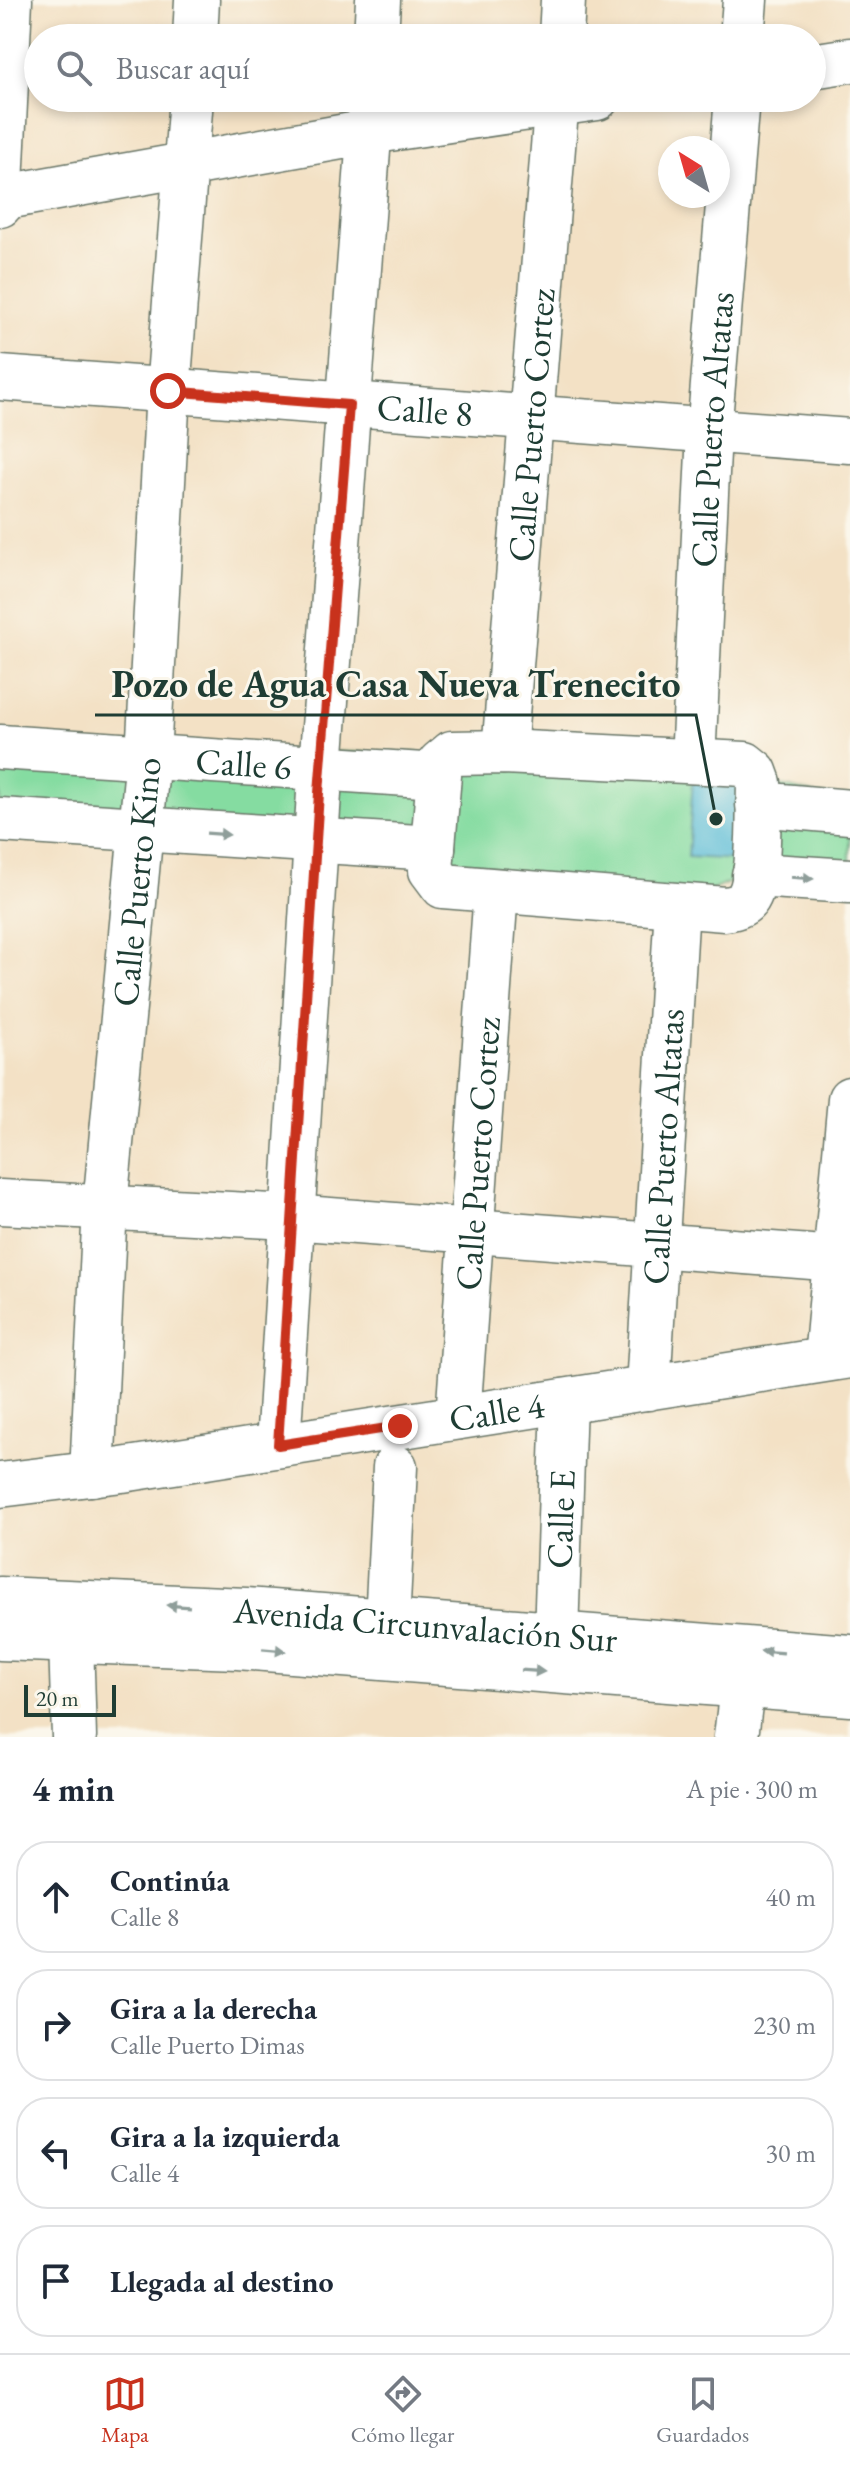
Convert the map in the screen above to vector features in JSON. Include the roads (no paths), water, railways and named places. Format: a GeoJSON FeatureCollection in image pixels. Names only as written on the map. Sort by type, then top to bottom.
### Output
{"type":"FeatureCollection","features":[{"type":"Feature","properties":{"kind":"street"},"geometry":{"type":"LineString","coordinates":[[0,205],[10,0]]}},
{"type":"Feature","properties":{"kind":"street"},"geometry":{"type":"LineString","coordinates":[[196,24],[197,0]]}},
{"type":"Feature","properties":{"kind":"street"},"geometry":{"type":"LineString","coordinates":[[377,24],[378,0]]}},
{"type":"Feature","properties":{"kind":"street"},"geometry":{"type":"LineString","coordinates":[[562,24],[563,0]]}},
{"type":"Feature","properties":{"kind":"street"},"geometry":{"type":"LineString","coordinates":[[743,24],[745,0]]}},
{"type":"Feature","properties":{"kind":"street"},"geometry":{"type":"LineString","coordinates":[[826,64],[850,60]]}},
{"type":"Feature","properties":{"kind":"street","name":"Calle Puerto Kino"},"geometry":{"type":"LineString","coordinates":[[92,1474],[105,1206],[148,756],[168,391],[190,112]]}},
{"type":"Feature","properties":{"kind":"street"},"geometry":{"type":"LineString","coordinates":[[0,198],[187,165],[370,115],[410,112]]}},
{"type":"Feature","properties":{"kind":"street","name":"Calle Puerto Cortez"},"geometry":{"type":"LineString","coordinates":[[504,752],[530,418],[568,112]]}},
{"type":"Feature","properties":{"kind":"street","name":"Calle Puerto Altatas"},"geometry":{"type":"LineString","coordinates":[[693,761],[709,432],[736,112]]}},
{"type":"Feature","properties":{"kind":"street"},"geometry":{"type":"LineString","coordinates":[[278,1445],[321,768],[370,115]]}},
{"type":"Feature","properties":{"kind":"street","name":"Calle 8"},"geometry":{"type":"LineString","coordinates":[[0,378],[850,441]]}},
{"type":"Feature","properties":{"kind":"street","name":"Calle 6"},"geometry":{"type":"LineString","coordinates":[[0,747],[321,768],[442,766],[461,752],[504,752],[693,761],[751,768],[758,777],[754,875],[748,898],[736,908],[450,887],[435,865],[316,841],[0,820]]}},
{"type":"Feature","properties":{"kind":"street"},"geometry":{"type":"LineString","coordinates":[[435,865],[442,766]]}},
{"type":"Feature","properties":{"kind":"street"},"geometry":{"type":"LineString","coordinates":[[758,804],[850,812]]}},
{"type":"Feature","properties":{"kind":"street"},"geometry":{"type":"LineString","coordinates":[[754,875],[850,881]]}},
{"type":"Feature","properties":{"kind":"street","name":"Calle Puerto Cortez"},"geometry":{"type":"LineString","coordinates":[[458,1417],[496,891]]}},
{"type":"Feature","properties":{"kind":"street","name":"Calle Puerto Altatas"},"geometry":{"type":"LineString","coordinates":[[648,1388],[677,906]]}},
{"type":"Feature","properties":{"kind":"street"},"geometry":{"type":"LineString","coordinates":[[838,1358],[850,1099]]}},
{"type":"Feature","properties":{"kind":"street"},"geometry":{"type":"LineString","coordinates":[[0,1202],[291,1217],[843,1259]]}},
{"type":"Feature","properties":{"kind":"street","name":"Calle 4"},"geometry":{"type":"LineString","coordinates":[[0,1485],[92,1474],[838,1358]]}},
{"type":"Feature","properties":{"kind":"street","name":"Calle E"},"geometry":{"type":"LineString","coordinates":[[556,1635],[564,1401]]}},
{"type":"Feature","properties":{"kind":"street"},"geometry":{"type":"LineString","coordinates":[[387,1622],[395,1467]]}},
{"type":"Feature","properties":{"kind":"street","name":"Avenida Circunvalación Sur"},"geometry":{"type":"LineString","coordinates":[[0,1599],[112,1601],[850,1657]]}},
{"type":"Feature","properties":{"kind":"street","name":"Avenida Circunvalación Sur"},"geometry":{"type":"LineString","coordinates":[[0,1638],[238,1647],[850,1694]]}},
{"type":"Feature","properties":{"kind":"street"},"geometry":{"type":"LineString","coordinates":[[71,1640],[74,1737]]}},
{"type":"Feature","properties":{"kind":"street"},"geometry":{"type":"LineString","coordinates":[[736,1737],[742,1688]]}},
{"type":"Feature","properties":{"kind":"water"},"geometry":{"type":"Polygon","coordinates":[[[693,777],[745,781],[739,860],[688,857],[693,777]]]}},
{"type":"Feature","properties":{"kind":"place","name":"Pozo de Agua Casa Nueva Trenecito"},"geometry":{"type":"Point","coordinates":[716,819]}}]}
